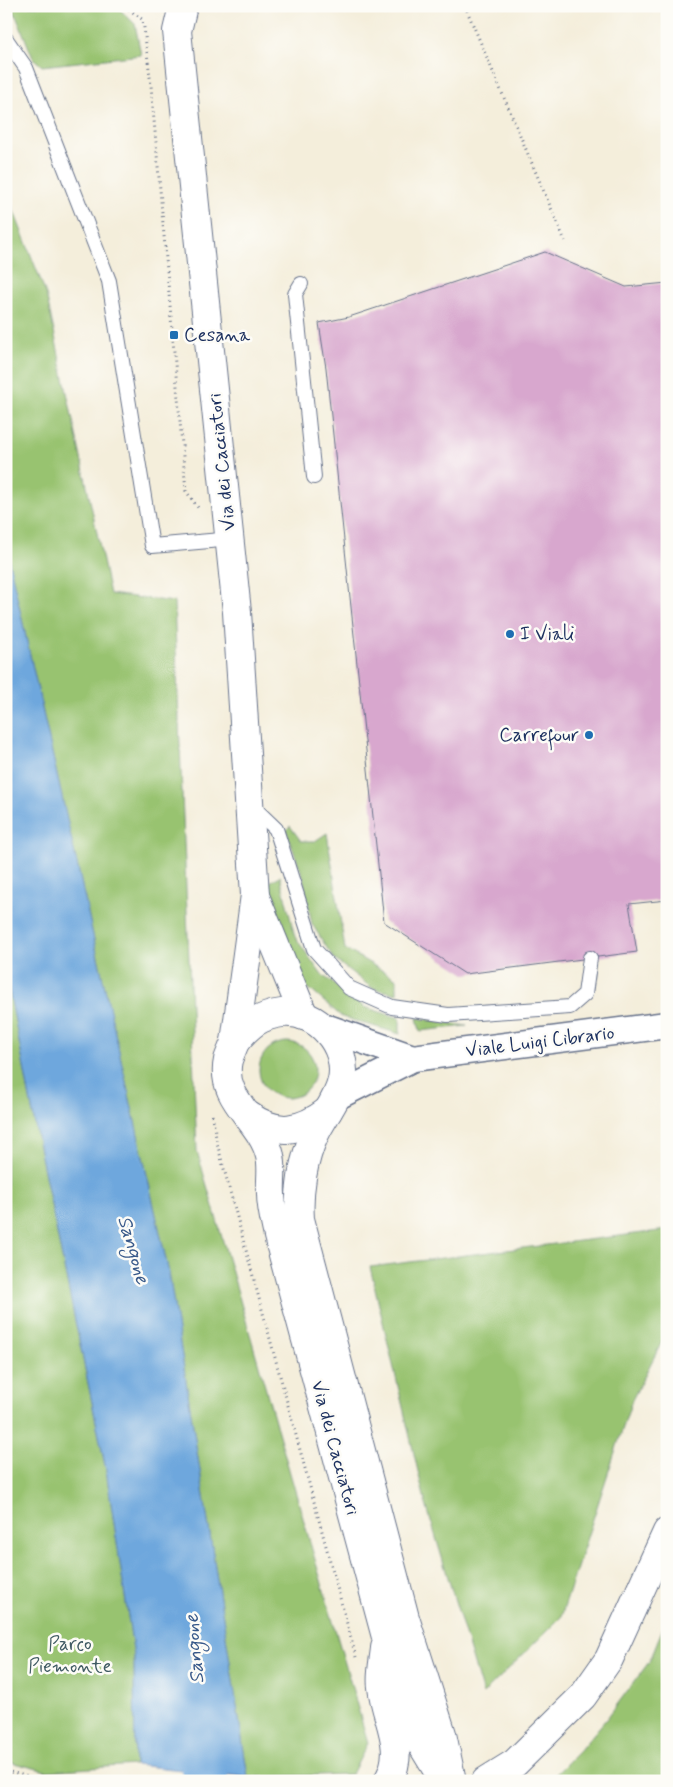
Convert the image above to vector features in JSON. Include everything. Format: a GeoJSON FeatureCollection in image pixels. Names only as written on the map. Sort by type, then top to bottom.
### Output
{"type":"FeatureCollection","features":[{"type":"Feature","properties":{"kind":"main road","name":"Via dei Cacciatori"},"geometry":{"type":"LineString","coordinates":[[160,6],[180,19],[225,541],[236,612],[255,895],[235,1042],[228,1061],[228,1080],[234,1098],[261,1132],[269,1150],[271,1194],[278,1236],[386,1637],[419,1740],[444,1781]]}},
{"type":"Feature","properties":{"kind":"main road","name":"Via dei Cacciatori"},"geometry":{"type":"LineString","coordinates":[[255,895],[313,1021],[335,1041],[342,1060],[343,1078],[333,1103],[314,1135],[306,1161],[299,1204],[300,1219],[404,1618],[444,1744]]}},
{"type":"Feature","properties":{"kind":"main road","name":"Via dei Cacciatori"},"geometry":{"type":"LineString","coordinates":[[235,1042],[248,1026],[265,1016],[284,1013],[313,1021]]}},
{"type":"Feature","properties":{"kind":"main road","name":"Via dei Cacciatori"},"geometry":{"type":"LineString","coordinates":[[245,1112],[260,1123],[277,1129],[296,1128],[313,1122],[333,1103]]}},
{"type":"Feature","properties":{"kind":"main road"},"geometry":{"type":"LineString","coordinates":[[486,1781],[515,1762],[583,1696],[609,1659],[667,1532]]}},
{"type":"Feature","properties":{"kind":"main road"},"geometry":{"type":"LineString","coordinates":[[386,1637],[381,1686],[396,1746],[397,1759],[388,1781]]}},
{"type":"Feature","properties":{"kind":"main road"},"geometry":{"type":"LineString","coordinates":[[444,1744],[452,1781]]}},
{"type":"Feature","properties":{"kind":"main road"},"geometry":{"type":"LineString","coordinates":[[444,1744],[462,1781]]}},
{"type":"Feature","properties":{"kind":"street"},"geometry":{"type":"LineString","coordinates":[[313,1021],[413,1058]]}},
{"type":"Feature","properties":{"kind":"street","name":"Viale Luigi Cibrario"},"geometry":{"type":"LineString","coordinates":[[413,1058],[667,1025]]}},
{"type":"Feature","properties":{"kind":"street"},"geometry":{"type":"LineString","coordinates":[[333,1103],[413,1058]]}},
{"type":"Feature","properties":{"kind":"lane"},"geometry":{"type":"LineString","coordinates":[[6,39],[26,68],[109,281],[152,546],[225,541]]}},
{"type":"Feature","properties":{"kind":"lane"},"geometry":{"type":"LineString","coordinates":[[301,284],[295,294],[314,478]]}},
{"type":"Feature","properties":{"kind":"lane"},"geometry":{"type":"LineString","coordinates":[[249,802],[276,829],[314,949],[349,988],[392,1007],[448,1014],[570,1007],[586,994],[590,958]]}},
{"type":"Feature","properties":{"kind":"path"},"geometry":{"type":"LineString","coordinates":[[125,6],[143,20],[151,85],[186,491],[225,541]]}},
{"type":"Feature","properties":{"kind":"path"},"geometry":{"type":"LineString","coordinates":[[466,6],[565,241]]}},
{"type":"Feature","properties":{"kind":"path"},"geometry":{"type":"LineString","coordinates":[[6,1771],[44,1781]]}},
{"type":"Feature","properties":{"kind":"green space"},"geometry":{"type":"Polygon","coordinates":[[[12,6],[116,6],[135,24],[141,55],[42,66],[33,58],[12,6]]]}},
{"type":"Feature","properties":{"kind":"green space"},"geometry":{"type":"Polygon","coordinates":[[[6,191],[46,294],[110,594],[174,602],[197,1151],[368,1743],[352,1774],[248,1777],[169,1273],[6,548],[6,191]]]}},
{"type":"Feature","properties":{"kind":"green space"},"geometry":{"type":"Polygon","coordinates":[[[290,826],[301,841],[315,841],[327,833],[345,949],[397,979],[397,994],[372,988],[334,959],[312,924],[303,877],[286,830],[290,826]]]}},
{"type":"Feature","properties":{"kind":"green space"},"geometry":{"type":"Polygon","coordinates":[[[280,876],[295,937],[321,974],[364,1007],[400,1018],[400,1034],[342,1017],[299,980],[281,946],[268,883],[280,876]]]}},
{"type":"Feature","properties":{"kind":"green space","name":"Parco Piemonte"},"geometry":{"type":"Polygon","coordinates":[[[6,974],[41,1156],[106,1470],[134,1656],[135,1765],[46,1771],[6,1761],[6,974]]]}},
{"type":"Feature","properties":{"kind":"green space"},"geometry":{"type":"Polygon","coordinates":[[[417,1018],[467,1026],[420,1031],[417,1018]]]}},
{"type":"Feature","properties":{"kind":"green space"},"geometry":{"type":"Polygon","coordinates":[[[281,1042],[293,1042],[303,1046],[311,1054],[315,1070],[311,1086],[303,1094],[293,1098],[281,1098],[271,1094],[263,1086],[259,1076],[259,1064],[263,1054],[271,1046],[281,1042]]]}},
{"type":"Feature","properties":{"kind":"green space"},"geometry":{"type":"Polygon","coordinates":[[[667,1230],[667,1332],[632,1400],[561,1617],[483,1694],[425,1501],[370,1267],[667,1230]]]}},
{"type":"Feature","properties":{"kind":"green space"},"geometry":{"type":"Polygon","coordinates":[[[667,1618],[667,1781],[552,1781],[551,1779],[580,1750],[607,1718],[649,1662],[667,1618]]]}},
{"type":"Feature","properties":{"kind":"water"},"geometry":{"type":"Polygon","coordinates":[[[6,548],[169,1273],[248,1777],[135,1765],[134,1656],[106,1470],[41,1156],[6,974],[6,548]]]}},
{"type":"Feature","properties":{"kind":"building","name":"I Viali"},"geometry":{"type":"Polygon","coordinates":[[[545,252],[626,287],[667,283],[667,900],[629,904],[637,952],[465,974],[384,922],[326,368],[319,323],[349,317],[545,252]]]}},
{"type":"Feature","properties":{"kind":"waterway","name":"Sangone"},"geometry":{"type":"LineString","coordinates":[[200,1709],[205,1781]]}},
{"type":"Feature","properties":{"kind":"place","name":"Cesana"},"geometry":{"type":"Point","coordinates":[174,335]}},
{"type":"Feature","properties":{"kind":"place","name":"I Viali"},"geometry":{"type":"Point","coordinates":[510,634]}},
{"type":"Feature","properties":{"kind":"place","name":"Carrefour"},"geometry":{"type":"Point","coordinates":[589,735]}}]}
